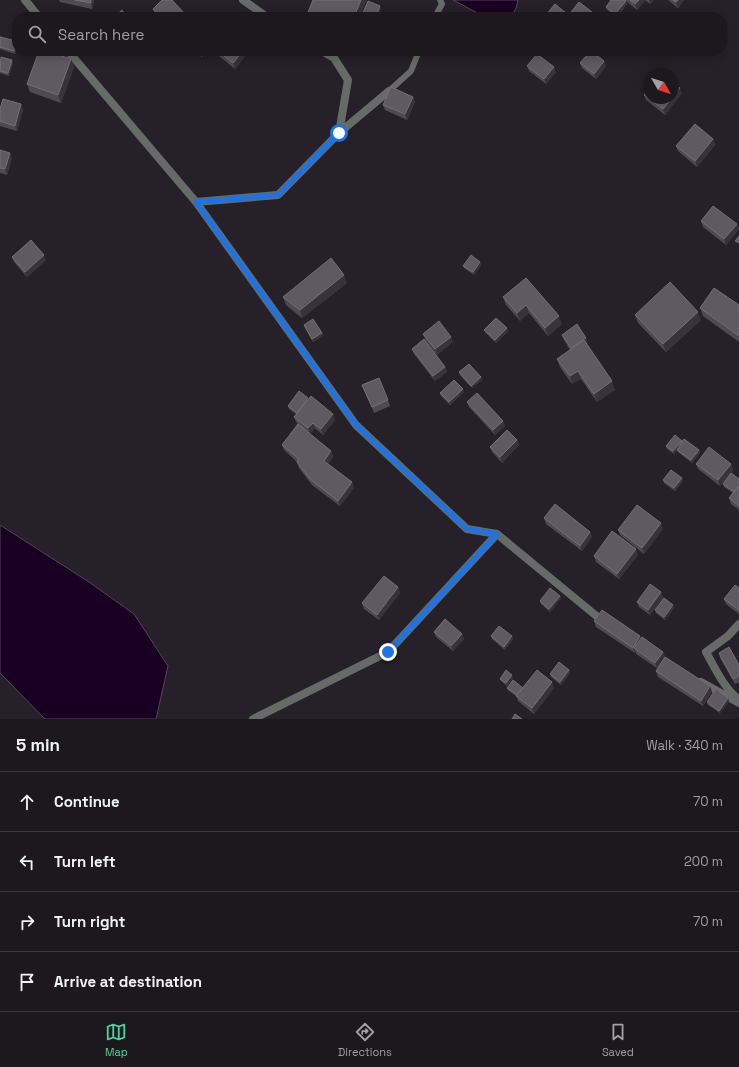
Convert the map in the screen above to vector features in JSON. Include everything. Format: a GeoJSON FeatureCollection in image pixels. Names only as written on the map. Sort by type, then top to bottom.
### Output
{"type":"FeatureCollection","features":[{"type":"Feature","properties":{"kind":"street"},"geometry":{"type":"LineString","coordinates":[[25,0],[35,12]]}},
{"type":"Feature","properties":{"kind":"street"},"geometry":{"type":"LineString","coordinates":[[244,0],[260,12]]}},
{"type":"Feature","properties":{"kind":"street"},"geometry":{"type":"LineString","coordinates":[[72,56],[196,202],[356,425],[467,529],[497,534],[611,627]]}},
{"type":"Feature","properties":{"kind":"street"},"geometry":{"type":"LineString","coordinates":[[331,56],[334,58],[348,80],[339,133]]}},
{"type":"Feature","properties":{"kind":"street"},"geometry":{"type":"LineString","coordinates":[[196,202],[278,195],[339,133],[389,92]]}},
{"type":"Feature","properties":{"kind":"street"},"geometry":{"type":"LineString","coordinates":[[254,718],[388,652],[497,534]]}},
{"type":"Feature","properties":{"kind":"street"},"geometry":{"type":"LineString","coordinates":[[739,624],[728,636],[706,652],[720,677],[733,695],[739,700]]}},
{"type":"Feature","properties":{"kind":"street"},"geometry":{"type":"LineString","coordinates":[[691,676],[739,703]]}},
{"type":"Feature","properties":{"kind":"lane"},"geometry":{"type":"LineString","coordinates":[[438,12],[442,4],[440,0]]}},
{"type":"Feature","properties":{"kind":"lane"},"geometry":{"type":"LineString","coordinates":[[389,92],[411,71],[417,56]]}},
{"type":"Feature","properties":{"kind":"shaded area"},"geometry":{"type":"Polygon","coordinates":[[[453,0],[518,0],[514,12],[476,12],[453,0]]]}},
{"type":"Feature","properties":{"kind":"shaded area"},"geometry":{"type":"Polygon","coordinates":[[[0,525],[89,582],[134,614],[168,666],[156,719],[45,719],[0,673],[0,525]]]}},
{"type":"Feature","properties":{"kind":"building"},"geometry":{"type":"Polygon","coordinates":[[[75,0],[91,0],[91,3],[75,0]]]}},
{"type":"Feature","properties":{"kind":"building"},"geometry":{"type":"Polygon","coordinates":[[[162,0],[172,0],[183,12],[156,12],[153,9],[162,0]]]}},
{"type":"Feature","properties":{"kind":"building"},"geometry":{"type":"Polygon","coordinates":[[[313,0],[361,0],[356,12],[308,12],[313,0]]]}},
{"type":"Feature","properties":{"kind":"building"},"geometry":{"type":"Polygon","coordinates":[[[611,0],[626,1],[617,12],[612,12],[606,7],[611,0]]]}},
{"type":"Feature","properties":{"kind":"building"},"geometry":{"type":"Polygon","coordinates":[[[630,0],[639,0],[635,4],[630,0]]]}},
{"type":"Feature","properties":{"kind":"building"},"geometry":{"type":"Polygon","coordinates":[[[368,1],[380,6],[378,12],[363,12],[368,1]]]}},
{"type":"Feature","properties":{"kind":"building"},"geometry":{"type":"Polygon","coordinates":[[[579,2],[592,12],[571,12],[579,2]]]}},
{"type":"Feature","properties":{"kind":"building"},"geometry":{"type":"Polygon","coordinates":[[[555,4],[565,12],[548,12],[555,4]]]}},
{"type":"Feature","properties":{"kind":"building"},"geometry":{"type":"Polygon","coordinates":[[[0,37],[12,40],[12,50],[0,47],[0,37]]]}},
{"type":"Feature","properties":{"kind":"building"},"geometry":{"type":"Polygon","coordinates":[[[37,56],[62,56],[71,59],[58,95],[27,84],[37,56]]]}},
{"type":"Feature","properties":{"kind":"building"},"geometry":{"type":"Polygon","coordinates":[[[224,56],[239,56],[233,63],[224,56]]]}},
{"type":"Feature","properties":{"kind":"building"},"geometry":{"type":"Polygon","coordinates":[[[535,56],[540,56],[554,67],[544,79],[527,66],[535,56]]]}},
{"type":"Feature","properties":{"kind":"building"},"geometry":{"type":"Polygon","coordinates":[[[586,56],[598,56],[604,61],[594,74],[580,63],[586,56]]]}},
{"type":"Feature","properties":{"kind":"building"},"geometry":{"type":"Polygon","coordinates":[[[1,57],[12,60],[8,73],[0,71],[1,57]]]}},
{"type":"Feature","properties":{"kind":"building"},"geometry":{"type":"Polygon","coordinates":[[[391,87],[413,97],[405,114],[383,105],[391,87]]]}},
{"type":"Feature","properties":{"kind":"building"},"geometry":{"type":"Polygon","coordinates":[[[3,99],[21,104],[15,126],[0,121],[0,109],[3,99]]]}},
{"type":"Feature","properties":{"kind":"building"},"geometry":{"type":"Polygon","coordinates":[[[656,104],[667,104],[663,109],[656,104]]]}},
{"type":"Feature","properties":{"kind":"building"},"geometry":{"type":"Polygon","coordinates":[[[695,124],[713,139],[695,161],[676,146],[695,124]]]}},
{"type":"Feature","properties":{"kind":"building"},"geometry":{"type":"Polygon","coordinates":[[[0,150],[10,153],[5,169],[0,168],[0,150]]]}},
{"type":"Feature","properties":{"kind":"building"},"geometry":{"type":"Polygon","coordinates":[[[713,206],[737,224],[724,239],[701,221],[713,206]]]}},
{"type":"Feature","properties":{"kind":"building"},"geometry":{"type":"Polygon","coordinates":[[[739,236],[739,243],[735,241],[739,236]]]}},
{"type":"Feature","properties":{"kind":"building"},"geometry":{"type":"Polygon","coordinates":[[[31,240],[44,255],[25,272],[12,257],[31,240]]]}},
{"type":"Feature","properties":{"kind":"building"},"geometry":{"type":"Polygon","coordinates":[[[471,255],[480,262],[473,272],[463,266],[471,255]]]}},
{"type":"Feature","properties":{"kind":"building"},"geometry":{"type":"Polygon","coordinates":[[[331,258],[344,275],[300,310],[283,297],[331,258]]]}},
{"type":"Feature","properties":{"kind":"building"},"geometry":{"type":"Polygon","coordinates":[[[526,278],[559,316],[545,328],[526,305],[517,313],[503,297],[526,278]]]}},
{"type":"Feature","properties":{"kind":"building"},"geometry":{"type":"Polygon","coordinates":[[[670,282],[698,312],[663,344],[635,315],[670,282]]]}},
{"type":"Feature","properties":{"kind":"building"},"geometry":{"type":"Polygon","coordinates":[[[714,288],[739,305],[739,336],[700,308],[714,288]]]}},
{"type":"Feature","properties":{"kind":"building"},"geometry":{"type":"Polygon","coordinates":[[[496,318],[507,328],[495,340],[484,330],[496,318]]]}},
{"type":"Feature","properties":{"kind":"building"},"geometry":{"type":"Polygon","coordinates":[[[313,319],[322,333],[312,339],[304,325],[313,319]]]}},
{"type":"Feature","properties":{"kind":"building"},"geometry":{"type":"Polygon","coordinates":[[[439,321],[451,337],[435,349],[423,334],[439,321]]]}},
{"type":"Feature","properties":{"kind":"building"},"geometry":{"type":"Polygon","coordinates":[[[577,324],[586,338],[571,348],[562,335],[577,324]]]}},
{"type":"Feature","properties":{"kind":"building"},"geometry":{"type":"Polygon","coordinates":[[[424,339],[445,367],[433,376],[412,349],[424,339]]]}},
{"type":"Feature","properties":{"kind":"building"},"geometry":{"type":"Polygon","coordinates":[[[584,340],[612,381],[594,394],[578,371],[570,376],[557,359],[584,340]]]}},
{"type":"Feature","properties":{"kind":"building"},"geometry":{"type":"Polygon","coordinates":[[[469,364],[481,377],[471,386],[459,372],[469,364]]]}},
{"type":"Feature","properties":{"kind":"building"},"geometry":{"type":"Polygon","coordinates":[[[379,378],[388,400],[372,407],[362,385],[379,378]]]}},
{"type":"Feature","properties":{"kind":"building"},"geometry":{"type":"Polygon","coordinates":[[[454,380],[463,389],[449,402],[440,393],[454,380]]]}},
{"type":"Feature","properties":{"kind":"building"},"geometry":{"type":"Polygon","coordinates":[[[299,391],[308,398],[297,413],[288,406],[299,391]]]}},
{"type":"Feature","properties":{"kind":"building"},"geometry":{"type":"Polygon","coordinates":[[[477,393],[503,421],[493,430],[467,402],[477,393]]]}},
{"type":"Feature","properties":{"kind":"building"},"geometry":{"type":"Polygon","coordinates":[[[311,396],[333,414],[321,429],[313,423],[308,428],[294,417],[311,396]]]}},
{"type":"Feature","properties":{"kind":"building"},"geometry":{"type":"Polygon","coordinates":[[[298,424],[331,451],[324,461],[352,482],[338,501],[310,479],[297,462],[299,459],[282,445],[298,424]]]}},
{"type":"Feature","properties":{"kind":"building"},"geometry":{"type":"Polygon","coordinates":[[[507,430],[517,440],[500,457],[490,447],[507,430]]]}},
{"type":"Feature","properties":{"kind":"building"},"geometry":{"type":"Polygon","coordinates":[[[675,435],[682,441],[673,451],[666,446],[675,435]]]}},
{"type":"Feature","properties":{"kind":"building"},"geometry":{"type":"Polygon","coordinates":[[[684,439],[699,450],[691,460],[677,450],[684,439]]]}},
{"type":"Feature","properties":{"kind":"building"},"geometry":{"type":"Polygon","coordinates":[[[709,447],[731,464],[718,480],[696,464],[709,447]]]}},
{"type":"Feature","properties":{"kind":"building"},"geometry":{"type":"Polygon","coordinates":[[[671,470],[682,478],[674,488],[663,480],[671,470]]]}},
{"type":"Feature","properties":{"kind":"building"},"geometry":{"type":"Polygon","coordinates":[[[731,473],[739,479],[739,485],[734,492],[723,484],[731,473]]]}},
{"type":"Feature","properties":{"kind":"building"},"geometry":{"type":"Polygon","coordinates":[[[739,485],[739,506],[729,498],[739,485]]]}},
{"type":"Feature","properties":{"kind":"building"},"geometry":{"type":"Polygon","coordinates":[[[555,504],[590,532],[580,546],[544,518],[555,504]]]}},
{"type":"Feature","properties":{"kind":"building"},"geometry":{"type":"Polygon","coordinates":[[[637,505],[661,523],[642,548],[618,530],[637,505]]]}},
{"type":"Feature","properties":{"kind":"building"},"geometry":{"type":"Polygon","coordinates":[[[612,531],[636,549],[617,574],[594,556],[612,531]]]}},
{"type":"Feature","properties":{"kind":"building"},"geometry":{"type":"Polygon","coordinates":[[[384,576],[398,587],[377,615],[362,603],[384,576]]]}},
{"type":"Feature","properties":{"kind":"building"},"geometry":{"type":"Polygon","coordinates":[[[650,584],[661,592],[648,610],[637,602],[650,584]]]}},
{"type":"Feature","properties":{"kind":"building"},"geometry":{"type":"Polygon","coordinates":[[[735,585],[739,588],[739,610],[724,599],[735,585]]]}},
{"type":"Feature","properties":{"kind":"building"},"geometry":{"type":"Polygon","coordinates":[[[550,588],[560,596],[549,609],[540,601],[550,588]]]}},
{"type":"Feature","properties":{"kind":"building"},"geometry":{"type":"Polygon","coordinates":[[[664,598],[673,605],[664,617],[655,610],[664,598]]]}},
{"type":"Feature","properties":{"kind":"building"},"geometry":{"type":"Polygon","coordinates":[[[602,610],[640,636],[633,648],[594,621],[602,610]]]}},
{"type":"Feature","properties":{"kind":"building"},"geometry":{"type":"Polygon","coordinates":[[[445,619],[462,634],[451,646],[434,632],[445,619]]]}},
{"type":"Feature","properties":{"kind":"building"},"geometry":{"type":"Polygon","coordinates":[[[499,626],[512,636],[504,647],[491,636],[499,626]]]}},
{"type":"Feature","properties":{"kind":"building"},"geometry":{"type":"Polygon","coordinates":[[[642,637],[663,652],[655,663],[634,648],[642,637]]]}},
{"type":"Feature","properties":{"kind":"building"},"geometry":{"type":"Polygon","coordinates":[[[729,647],[739,665],[739,675],[733,679],[719,653],[729,647]]]}},
{"type":"Feature","properties":{"kind":"building"},"geometry":{"type":"Polygon","coordinates":[[[665,657],[710,686],[701,701],[656,671],[665,657]]]}},
{"type":"Feature","properties":{"kind":"building"},"geometry":{"type":"Polygon","coordinates":[[[559,662],[569,670],[560,682],[550,674],[559,662]]]}},
{"type":"Feature","properties":{"kind":"building"},"geometry":{"type":"Polygon","coordinates":[[[506,670],[512,675],[506,683],[500,679],[506,670]]]}},
{"type":"Feature","properties":{"kind":"building"},"geometry":{"type":"Polygon","coordinates":[[[537,670],[552,682],[532,708],[516,696],[537,670]]]}},
{"type":"Feature","properties":{"kind":"building"},"geometry":{"type":"Polygon","coordinates":[[[513,680],[523,688],[517,695],[507,688],[513,680]]]}},
{"type":"Feature","properties":{"kind":"building"},"geometry":{"type":"Polygon","coordinates":[[[716,689],[728,698],[719,711],[707,702],[716,689]]]}},
{"type":"Feature","properties":{"kind":"building"},"geometry":{"type":"Polygon","coordinates":[[[515,714],[522,719],[512,719],[515,714]]]}},
{"type":"Feature","properties":{"kind":"route"},"geometry":{"type":"LineString","coordinates":[[339,133],[278,195],[196,202],[356,425],[467,529],[497,534],[388,652]]}}]}
